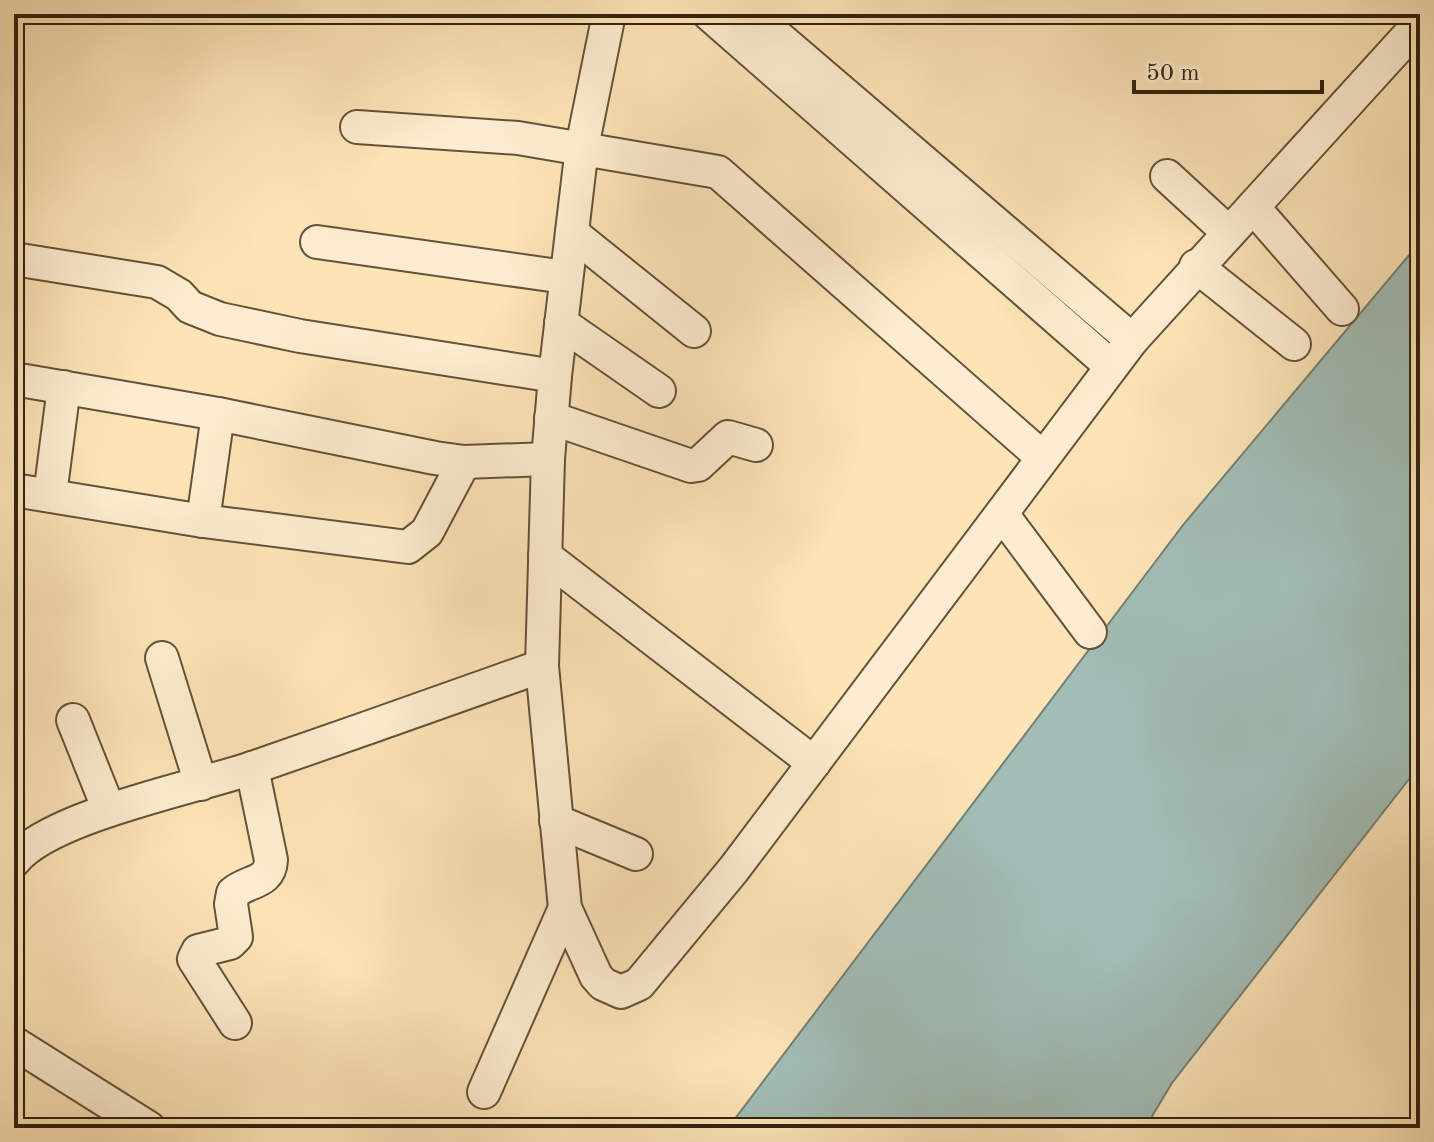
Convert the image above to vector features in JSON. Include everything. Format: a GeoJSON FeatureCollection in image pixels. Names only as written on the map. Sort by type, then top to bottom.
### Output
{"type":"FeatureCollection","features":[{"type":"Feature","properties":{"kind":"street"},"geometry":{"type":"LineString","coordinates":[[609,14],[582,147],[565,277],[548,459],[542,666],[565,908],[596,976],[611,990],[630,990],[639,984],[734,869],[1132,340],[1420,23]]}},
{"type":"Feature","properties":{"kind":"street"},"geometry":{"type":"LineString","coordinates":[[709,14],[1111,366]]}},
{"type":"Feature","properties":{"kind":"street"},"geometry":{"type":"LineString","coordinates":[[751,14],[1132,340]]}},
{"type":"Feature","properties":{"kind":"street"},"geometry":{"type":"LineString","coordinates":[[357,127],[471,133],[582,147],[718,172],[1042,457]]}},
{"type":"Feature","properties":{"kind":"street"},"geometry":{"type":"LineString","coordinates":[[1167,176],[1229,233]]}},
{"type":"Feature","properties":{"kind":"street"},"geometry":{"type":"LineString","coordinates":[[1253,207],[1342,309]]}},
{"type":"Feature","properties":{"kind":"street"},"geometry":{"type":"LineString","coordinates":[[572,233],[694,331]]}},
{"type":"Feature","properties":{"kind":"street"},"geometry":{"type":"LineString","coordinates":[[317,242],[565,277]]}},
{"type":"Feature","properties":{"kind":"street"},"geometry":{"type":"LineString","coordinates":[[14,259],[157,282],[179,295],[195,310],[246,325],[555,376]]}},
{"type":"Feature","properties":{"kind":"street"},"geometry":{"type":"LineString","coordinates":[[1196,266],[1294,344]]}},
{"type":"Feature","properties":{"kind":"street"},"geometry":{"type":"LineString","coordinates":[[561,323],[659,391]]}},
{"type":"Feature","properties":{"kind":"street"},"geometry":{"type":"LineString","coordinates":[[14,379],[218,414],[464,462],[548,459]]}},
{"type":"Feature","properties":{"kind":"street"},"geometry":{"type":"LineString","coordinates":[[50,495],[64,387]]}},
{"type":"Feature","properties":{"kind":"street"},"geometry":{"type":"LineString","coordinates":[[203,521],[218,414]]}},
{"type":"Feature","properties":{"kind":"street"},"geometry":{"type":"LineString","coordinates":[[551,418],[691,466],[698,465],[728,437],[756,445]]}},
{"type":"Feature","properties":{"kind":"street"},"geometry":{"type":"LineString","coordinates":[[14,490],[203,521],[408,547],[427,532],[464,462]]}},
{"type":"Feature","properties":{"kind":"street"},"geometry":{"type":"LineString","coordinates":[[1002,514],[1090,632]]}},
{"type":"Feature","properties":{"kind":"street"},"geometry":{"type":"LineString","coordinates":[[545,556],[814,763]]}},
{"type":"Feature","properties":{"kind":"street"},"geometry":{"type":"LineString","coordinates":[[162,658],[201,784]]}},
{"type":"Feature","properties":{"kind":"street"},"geometry":{"type":"LineString","coordinates":[[14,861],[34,843],[109,810],[252,768],[542,666]]}},
{"type":"Feature","properties":{"kind":"street"},"geometry":{"type":"LineString","coordinates":[[73,720],[109,810]]}},
{"type":"Feature","properties":{"kind":"street"},"geometry":{"type":"LineString","coordinates":[[235,1023],[194,959],[198,951],[234,940],[237,932],[231,904],[233,893],[265,878],[270,870],[252,768]]}},
{"type":"Feature","properties":{"kind":"street"},"geometry":{"type":"LineString","coordinates":[[556,821],[636,854]]}},
{"type":"Feature","properties":{"kind":"street"},"geometry":{"type":"LineString","coordinates":[[484,1092],[565,908]]}},
{"type":"Feature","properties":{"kind":"street"},"geometry":{"type":"LineString","coordinates":[[14,1043],[149,1128]]}},
{"type":"Feature","properties":{"kind":"water"},"geometry":{"type":"Polygon","coordinates":[[[1420,242],[1420,765],[1172,1083],[1145,1128],[728,1128],[1183,525],[1420,242]]]}}]}
